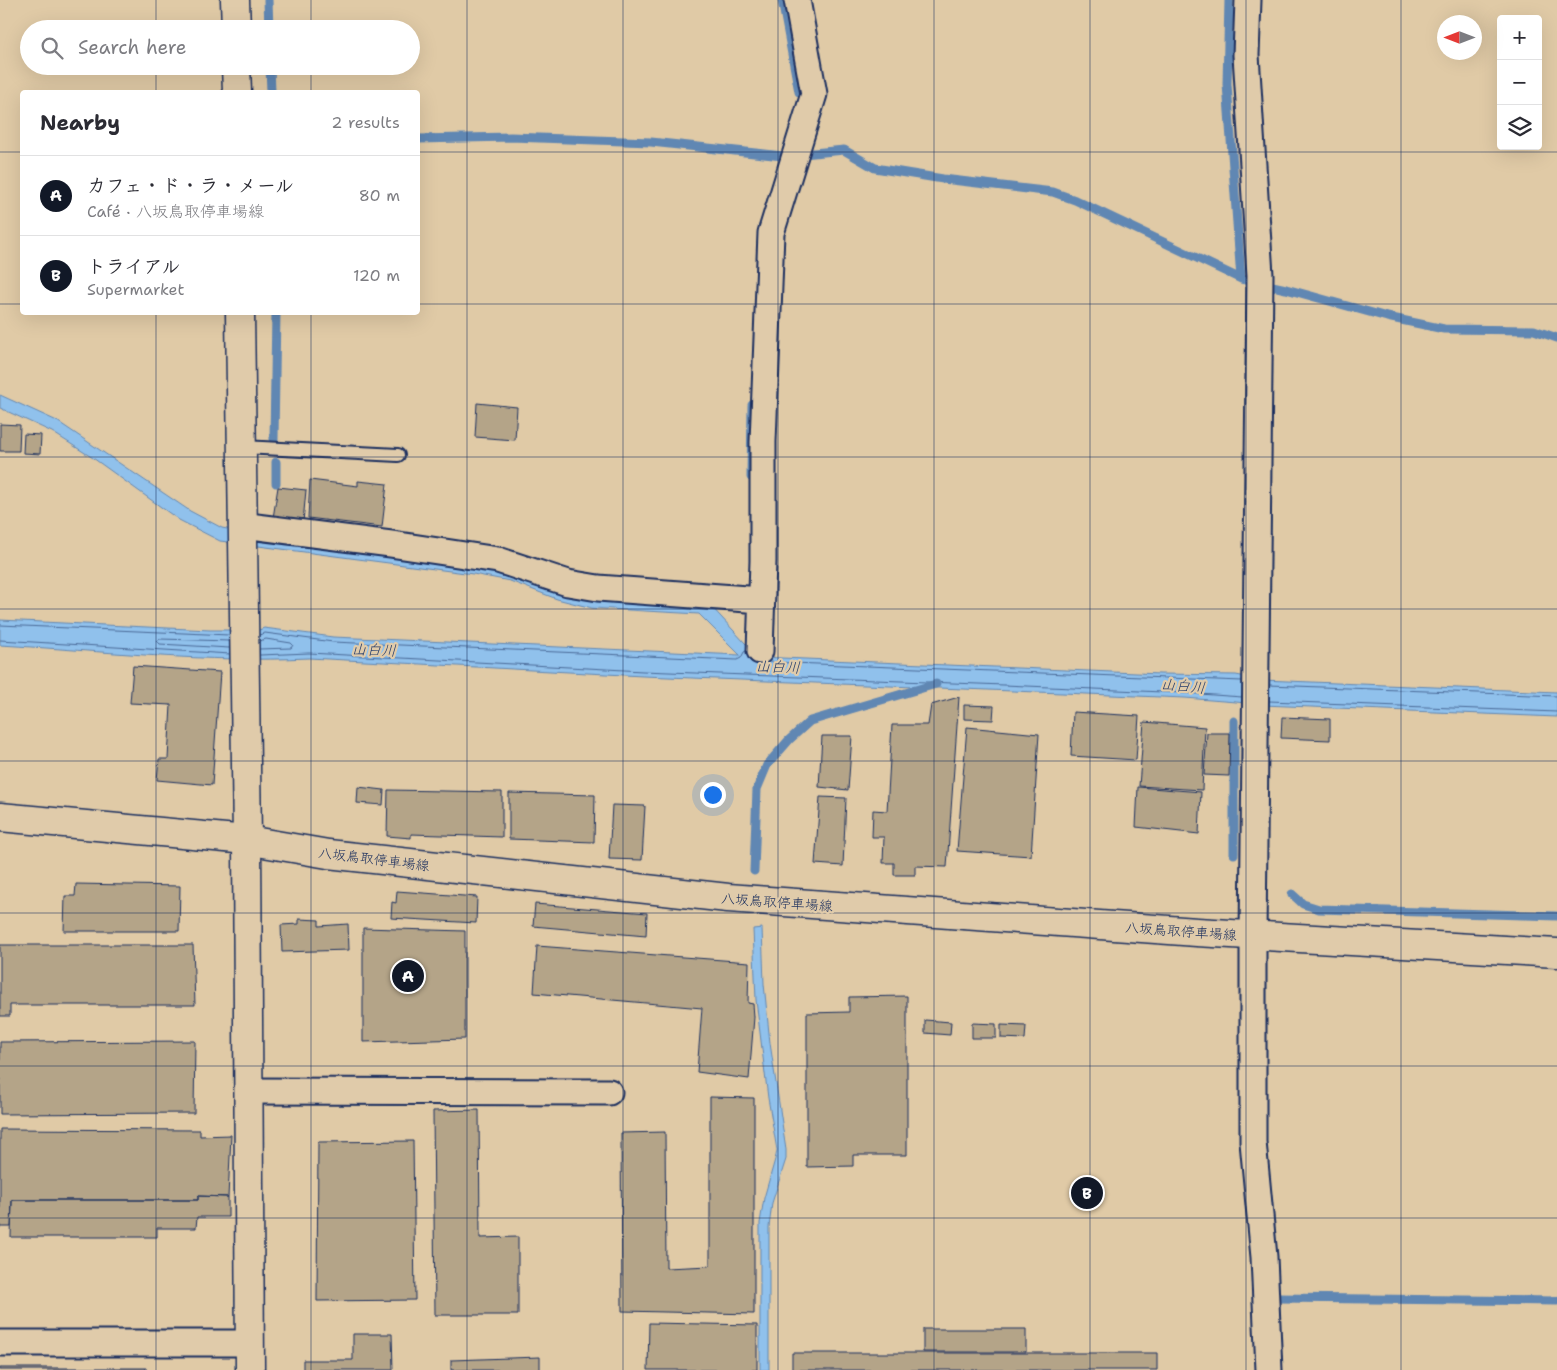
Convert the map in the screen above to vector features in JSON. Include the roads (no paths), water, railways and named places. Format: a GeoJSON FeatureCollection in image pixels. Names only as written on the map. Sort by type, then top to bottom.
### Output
{"type":"FeatureCollection","features":[{"type":"Feature","properties":{"kind":"main road"},"geometry":{"type":"LineString","coordinates":[[235,0],[236,20]]}},
{"type":"Feature","properties":{"kind":"main road"},"geometry":{"type":"LineString","coordinates":[[236,75],[236,90]]}},
{"type":"Feature","properties":{"kind":"main road"},"geometry":{"type":"LineString","coordinates":[[240,315],[247,840],[250,1370]]}},
{"type":"Feature","properties":{"kind":"main road","name":"八坂鳥取停車場線"},"geometry":{"type":"LineString","coordinates":[[0,817],[247,840],[328,854],[728,898],[1253,936],[1557,952]]}},
{"type":"Feature","properties":{"kind":"street"},"geometry":{"type":"LineString","coordinates":[[760,651],[763,442],[771,233],[814,94],[797,0]]}},
{"type":"Feature","properties":{"kind":"street"},"geometry":{"type":"LineString","coordinates":[[1248,0],[1246,55],[1260,275],[1252,1142],[1264,1257],[1269,1370]]}},
{"type":"Feature","properties":{"kind":"street"},"geometry":{"type":"LineString","coordinates":[[242,525],[498,560],[568,583],[598,588],[762,600]]}},
{"type":"Feature","properties":{"kind":"street"},"geometry":{"type":"LineString","coordinates":[[248,1091],[609,1092]]}},
{"type":"Feature","properties":{"kind":"street"},"geometry":{"type":"LineString","coordinates":[[0,1343],[250,1343]]}},
{"type":"Feature","properties":{"kind":"lane"},"geometry":{"type":"LineString","coordinates":[[241,447],[398,455]]}},
{"type":"Feature","properties":{"kind":"water","name":"山白川"},"geometry":{"type":"Polygon","coordinates":[[[0,395],[57,421],[190,511],[222,528],[709,604],[758,657],[1160,674],[1236,675],[1262,680],[1557,692],[1557,717],[1262,705],[1185,698],[643,676],[309,658],[193,658],[0,645],[0,620],[210,630],[259,630],[264,628],[333,637],[740,655],[699,614],[592,608],[557,599],[510,581],[473,574],[220,541],[179,520],[93,458],[52,432],[0,408],[0,395]]]}},
{"type":"Feature","properties":{"kind":"water"},"geometry":{"type":"Polygon","coordinates":[[[762,928],[764,984],[770,1043],[786,1150],[786,1159],[772,1203],[769,1227],[769,1370],[760,1370],[760,1223],[764,1198],[777,1150],[768,1098],[756,1000],[753,929],[762,928]]]}},
{"type":"Feature","properties":{"kind":"waterway"},"geometry":{"type":"LineString","coordinates":[[268,0],[269,20]]}},
{"type":"Feature","properties":{"kind":"waterway"},"geometry":{"type":"LineString","coordinates":[[782,0],[799,92]]}},
{"type":"Feature","properties":{"kind":"waterway"},"geometry":{"type":"LineString","coordinates":[[1229,0],[1227,84],[1241,279]]}},
{"type":"Feature","properties":{"kind":"waterway"},"geometry":{"type":"LineString","coordinates":[[270,75],[271,90]]}},
{"type":"Feature","properties":{"kind":"waterway"},"geometry":{"type":"LineString","coordinates":[[420,139],[511,137],[651,142],[783,156],[844,150],[875,168],[943,179],[1053,192],[1075,200],[1241,279],[1286,289],[1387,317],[1444,329],[1534,330],[1557,338]]}},
{"type":"Feature","properties":{"kind":"waterway"},"geometry":{"type":"LineString","coordinates":[[274,439],[276,315]]}},
{"type":"Feature","properties":{"kind":"waterway"},"geometry":{"type":"LineString","coordinates":[[751,477],[752,405]]}},
{"type":"Feature","properties":{"kind":"waterway"},"geometry":{"type":"LineString","coordinates":[[276,462],[276,483]]}},
{"type":"Feature","properties":{"kind":"waterway"},"geometry":{"type":"LineString","coordinates":[[754,871],[757,789],[767,765],[789,740],[810,721],[936,684]]}},
{"type":"Feature","properties":{"kind":"waterway"},"geometry":{"type":"LineString","coordinates":[[1234,721],[1234,854]]}},
{"type":"Feature","properties":{"kind":"waterway"},"geometry":{"type":"LineString","coordinates":[[1292,894],[1303,904],[1319,909],[1557,916]]}},
{"type":"Feature","properties":{"kind":"waterway"},"geometry":{"type":"LineString","coordinates":[[1277,1298],[1557,1301]]}},
{"type":"Feature","properties":{"kind":"place","name":"カフェ・ド・ラ・メール"},"geometry":{"type":"Point","coordinates":[408,976]}},
{"type":"Feature","properties":{"kind":"place","name":"トライアル"},"geometry":{"type":"Point","coordinates":[1087,1193]}}]}
